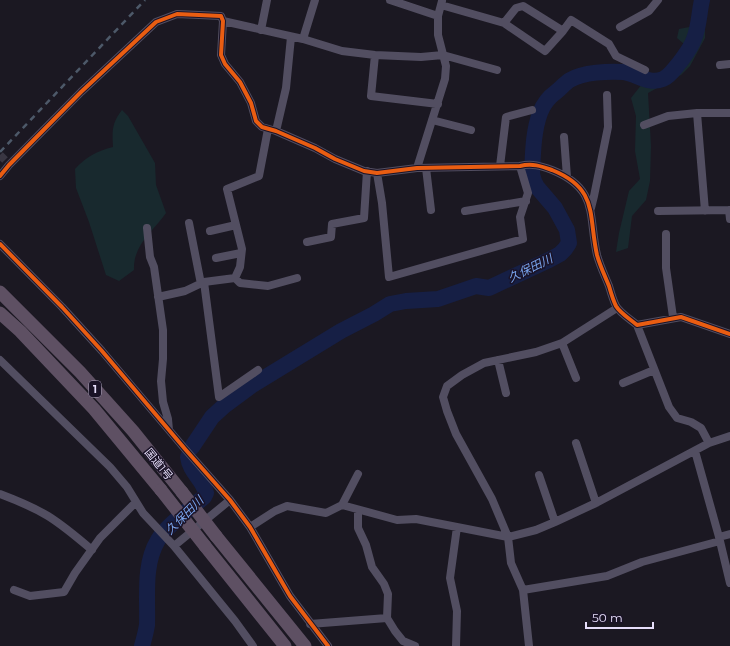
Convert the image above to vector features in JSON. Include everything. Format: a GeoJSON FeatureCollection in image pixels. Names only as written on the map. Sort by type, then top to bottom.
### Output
{"type":"FeatureCollection","features":[{"type":"Feature","properties":{"kind":"highway","name":"国道1号"},"geometry":{"type":"LineString","coordinates":[[0,292],[80,372],[133,431],[305,646]]}},
{"type":"Feature","properties":{"kind":"highway","name":"国道1号"},"geometry":{"type":"LineString","coordinates":[[0,313],[20,331],[94,409],[162,490],[285,646]]}},
{"type":"Feature","properties":{"kind":"street"},"geometry":{"type":"LineString","coordinates":[[261,30],[267,0]]}},
{"type":"Feature","properties":{"kind":"street"},"geometry":{"type":"LineString","coordinates":[[303,38],[315,0]]}},
{"type":"Feature","properties":{"kind":"street"},"geometry":{"type":"LineString","coordinates":[[390,0],[438,16]]}},
{"type":"Feature","properties":{"kind":"street"},"geometry":{"type":"LineString","coordinates":[[620,27],[649,11],[658,0]]}},
{"type":"Feature","properties":{"kind":"street"},"geometry":{"type":"LineString","coordinates":[[417,168],[445,79],[446,66],[438,35],[438,16],[441,3],[504,23],[545,52],[571,20],[609,44],[616,56],[645,70]]}},
{"type":"Feature","properties":{"kind":"street"},"geometry":{"type":"LineString","coordinates":[[504,23],[516,8],[523,6],[563,31]]}},
{"type":"Feature","properties":{"kind":"street"},"geometry":{"type":"LineString","coordinates":[[0,176],[7,162],[156,22],[177,14],[221,16],[223,21],[221,55],[225,64],[243,87],[251,104],[256,121],[262,127],[315,148],[335,159],[368,172],[377,173],[417,168],[538,165],[567,177],[576,184],[586,196],[591,208],[593,231],[598,256],[617,308],[636,324],[669,407],[677,418],[691,422],[701,428],[709,443]]}},
{"type":"Feature","properties":{"kind":"street"},"geometry":{"type":"LineString","coordinates":[[223,21],[291,37],[303,38],[342,51],[375,55],[421,57],[443,54],[497,70]]}},
{"type":"Feature","properties":{"kind":"street"},"geometry":{"type":"LineString","coordinates":[[235,278],[240,267],[242,249],[227,188],[259,176],[286,88],[291,37]]}},
{"type":"Feature","properties":{"kind":"street"},"geometry":{"type":"LineString","coordinates":[[375,55],[370,96],[438,104]]}},
{"type":"Feature","properties":{"kind":"street"},"geometry":{"type":"LineString","coordinates":[[720,65],[730,64]]}},
{"type":"Feature","properties":{"kind":"street"},"geometry":{"type":"LineString","coordinates":[[591,208],[608,127],[607,95]]}},
{"type":"Feature","properties":{"kind":"street"},"geometry":{"type":"LineString","coordinates":[[500,166],[506,117],[532,110]]}},
{"type":"Feature","properties":{"kind":"street"},"geometry":{"type":"LineString","coordinates":[[644,125],[668,116],[697,113],[730,113]]}},
{"type":"Feature","properties":{"kind":"street"},"geometry":{"type":"LineString","coordinates":[[697,113],[705,211]]}},
{"type":"Feature","properties":{"kind":"street"},"geometry":{"type":"LineString","coordinates":[[432,120],[471,130]]}},
{"type":"Feature","properties":{"kind":"street"},"geometry":{"type":"LineString","coordinates":[[564,137],[567,177]]}},
{"type":"Feature","properties":{"kind":"street"},"geometry":{"type":"LineString","coordinates":[[377,173],[382,203],[383,229],[389,277],[523,239],[520,217],[528,193],[523,165]]}},
{"type":"Feature","properties":{"kind":"street"},"geometry":{"type":"LineString","coordinates":[[426,168],[431,210]]}},
{"type":"Feature","properties":{"kind":"street"},"geometry":{"type":"LineString","coordinates":[[307,242],[332,237],[332,224],[364,218],[368,172]]}},
{"type":"Feature","properties":{"kind":"street"},"geometry":{"type":"LineString","coordinates":[[465,210],[526,201]]}},
{"type":"Feature","properties":{"kind":"street"},"geometry":{"type":"LineString","coordinates":[[658,211],[729,210],[730,219]]}},
{"type":"Feature","properties":{"kind":"street"},"geometry":{"type":"LineString","coordinates":[[189,223],[202,283],[219,397],[258,370]]}},
{"type":"Feature","properties":{"kind":"street"},"geometry":{"type":"LineString","coordinates":[[210,231],[236,225]]}},
{"type":"Feature","properties":{"kind":"street"},"geometry":{"type":"LineString","coordinates":[[148,228],[150,257],[154,267],[163,330],[161,381],[163,402],[168,419],[169,430]]}},
{"type":"Feature","properties":{"kind":"street"},"geometry":{"type":"LineString","coordinates":[[666,234],[666,268],[673,317]]}},
{"type":"Feature","properties":{"kind":"street"},"geometry":{"type":"LineString","coordinates":[[0,244],[62,307],[102,351],[230,500],[250,527],[290,596],[328,646]]}},
{"type":"Feature","properties":{"kind":"street"},"geometry":{"type":"LineString","coordinates":[[216,258],[242,253]]}},
{"type":"Feature","properties":{"kind":"street"},"geometry":{"type":"LineString","coordinates":[[158,297],[184,291],[202,283],[235,278]]}},
{"type":"Feature","properties":{"kind":"street"},"geometry":{"type":"LineString","coordinates":[[235,278],[240,283],[268,286],[297,278]]}},
{"type":"Feature","properties":{"kind":"street"},"geometry":{"type":"LineString","coordinates":[[529,646],[523,590],[511,563],[508,537],[492,499],[456,434],[447,411],[444,397],[447,386],[462,374],[484,363],[536,352],[562,343],[617,308]]}},
{"type":"Feature","properties":{"kind":"street"},"geometry":{"type":"LineString","coordinates":[[636,324],[673,317],[681,317],[730,334]]}},
{"type":"Feature","properties":{"kind":"street"},"geometry":{"type":"LineString","coordinates":[[562,343],[576,378]]}},
{"type":"Feature","properties":{"kind":"street"},"geometry":{"type":"LineString","coordinates":[[498,360],[506,393]]}},
{"type":"Feature","properties":{"kind":"street"},"geometry":{"type":"LineString","coordinates":[[1,362],[110,467],[127,487],[143,513],[174,546],[236,621],[254,646]]}},
{"type":"Feature","properties":{"kind":"street"},"geometry":{"type":"LineString","coordinates":[[623,383],[654,370]]}},
{"type":"Feature","properties":{"kind":"street"},"geometry":{"type":"LineString","coordinates":[[342,505],[397,520],[416,519],[508,537],[536,530],[555,522],[596,503],[709,443],[728,439]]}},
{"type":"Feature","properties":{"kind":"street"},"geometry":{"type":"LineString","coordinates":[[576,443],[596,503]]}},
{"type":"Feature","properties":{"kind":"street"},"geometry":{"type":"LineString","coordinates":[[695,451],[720,539],[730,583]]}},
{"type":"Feature","properties":{"kind":"street"},"geometry":{"type":"LineString","coordinates":[[250,527],[275,511],[287,506],[326,513],[342,505],[358,474]]}},
{"type":"Feature","properties":{"kind":"street"},"geometry":{"type":"LineString","coordinates":[[539,475],[555,522]]}},
{"type":"Feature","properties":{"kind":"street"},"geometry":{"type":"LineString","coordinates":[[0,494],[21,502],[47,516],[69,531],[92,550]]}},
{"type":"Feature","properties":{"kind":"street"},"geometry":{"type":"LineString","coordinates":[[174,546],[230,500]]}},
{"type":"Feature","properties":{"kind":"street"},"geometry":{"type":"LineString","coordinates":[[14,590],[30,596],[64,592],[75,573],[100,538],[136,502]]}},
{"type":"Feature","properties":{"kind":"street"},"geometry":{"type":"LineString","coordinates":[[358,510],[358,528],[366,545],[372,567],[384,584],[388,594],[387,618],[395,631],[404,641],[415,646]]}},
{"type":"Feature","properties":{"kind":"street"},"geometry":{"type":"LineString","coordinates":[[456,646],[457,612],[450,578],[457,527]]}},
{"type":"Feature","properties":{"kind":"street"},"geometry":{"type":"LineString","coordinates":[[523,590],[607,576],[642,562],[720,539],[730,534]]}},
{"type":"Feature","properties":{"kind":"street"},"geometry":{"type":"LineString","coordinates":[[310,624],[387,618]]}},
{"type":"Feature","properties":{"kind":"shaded area"},"geometry":{"type":"Polygon","coordinates":[[[705,24],[705,38],[690,66],[681,75],[648,93],[651,146],[650,181],[646,200],[632,216],[628,248],[616,252],[629,191],[640,179],[635,151],[636,116],[631,98],[642,84],[662,79],[670,74],[691,47],[684,44],[677,38],[679,29],[705,24]]]}},
{"type":"Feature","properties":{"kind":"shaded area"},"geometry":{"type":"Polygon","coordinates":[[[122,110],[128,116],[155,163],[156,185],[166,213],[140,246],[135,261],[134,270],[119,281],[106,275],[89,222],[76,188],[75,169],[92,155],[113,147],[113,127],[122,110]]]}},
{"type":"Feature","properties":{"kind":"waterway","name":"久保田川"},"geometry":{"type":"LineString","coordinates":[[192,447],[212,417],[251,386],[341,331],[390,304],[406,301],[438,299],[476,286],[489,288],[560,254],[569,243],[567,230],[555,208],[537,187],[532,174],[535,135],[540,113],[546,101],[570,80],[582,75],[604,72],[624,72],[653,81],[666,78],[680,62],[693,42],[697,30],[702,0]]}},
{"type":"Feature","properties":{"kind":"waterway","name":"久保田川"},"geometry":{"type":"LineString","coordinates":[[142,646],[147,625],[148,570],[153,550],[162,534],[179,517],[204,497],[206,493],[191,467],[188,457]]}},
{"type":"Feature","properties":{"kind":"tunnel"},"geometry":{"type":"LineString","coordinates":[[0,155],[5,160]]}},
{"type":"Feature","properties":{"kind":"railway"},"geometry":{"type":"LineString","coordinates":[[0,152],[145,0]]}},
{"type":"Feature","properties":{"kind":"cycle path"},"geometry":{"type":"LineString","coordinates":[[0,176],[81,92],[156,22],[177,14],[221,16],[223,21],[221,55],[225,64],[240,82],[251,103],[256,121],[262,127],[276,131],[364,171],[377,173],[417,168],[529,165],[540,166],[552,170],[567,177],[578,186],[585,195],[589,205],[598,259],[615,304],[623,314],[637,325],[681,317],[730,334]]}},
{"type":"Feature","properties":{"kind":"cycle path"},"geometry":{"type":"LineString","coordinates":[[0,244],[62,307],[102,351],[230,500],[250,527],[290,596],[328,646]]}}]}
